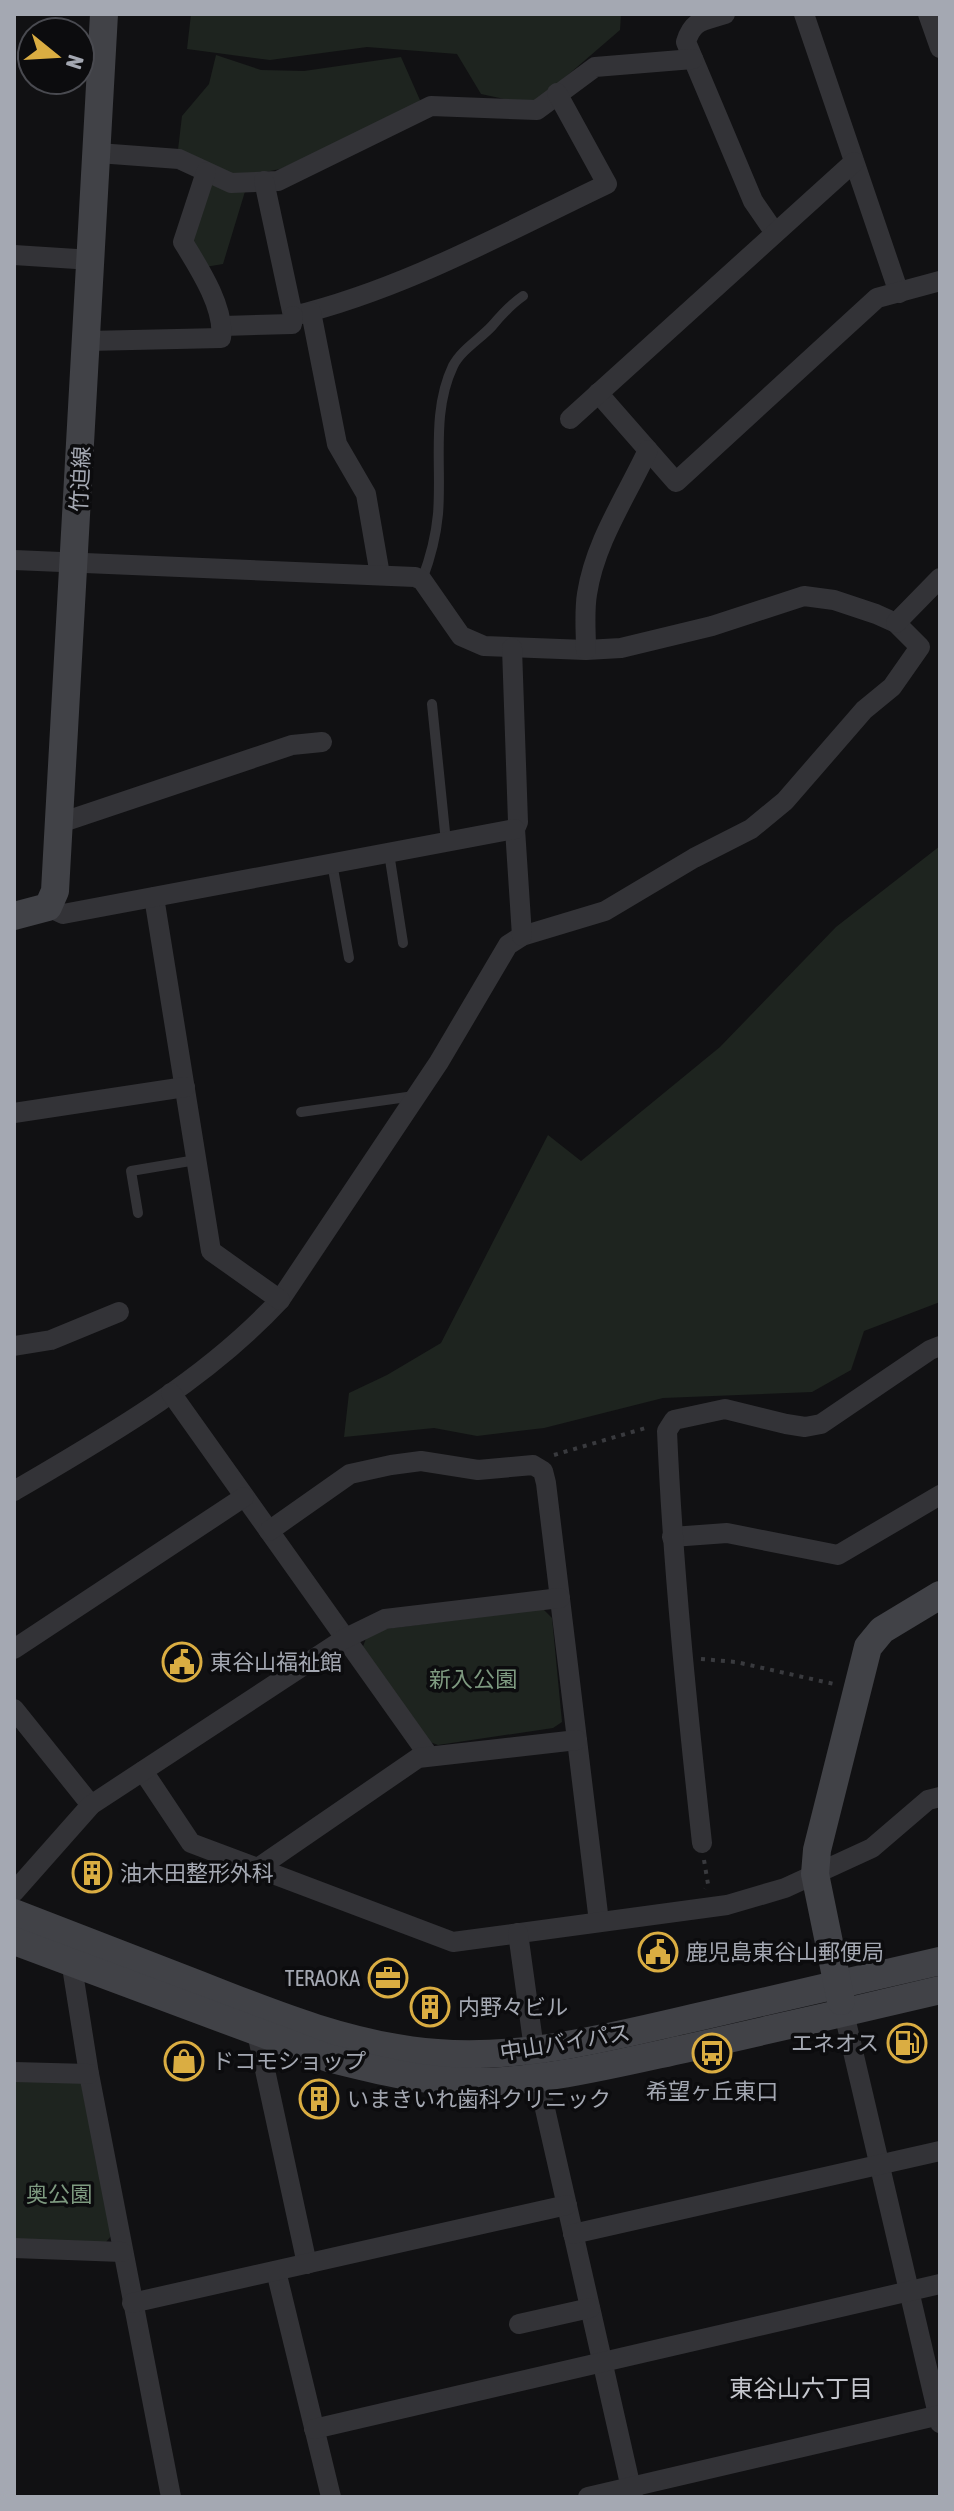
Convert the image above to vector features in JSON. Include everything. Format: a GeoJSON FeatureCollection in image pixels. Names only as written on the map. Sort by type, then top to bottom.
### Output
{"type":"FeatureCollection","features":[{"type":"Feature","properties":{"kind":"street","name":"竹迫線"},"geometry":{"type":"LineString","coordinates":[[48,907],[55,891],[60,823],[104,14]]}},
{"type":"Feature","properties":{"kind":"street"},"geometry":{"type":"LineString","coordinates":[[725,14],[697,23],[690,29],[686,42],[753,201],[775,233]]}},
{"type":"Feature","properties":{"kind":"street"},"geometry":{"type":"LineString","coordinates":[[804,14],[899,293]]}},
{"type":"Feature","properties":{"kind":"street"},"geometry":{"type":"LineString","coordinates":[[934,21],[940,48]]}},
{"type":"Feature","properties":{"kind":"street"},"geometry":{"type":"LineString","coordinates":[[98,153],[179,159],[231,183],[278,181],[431,106],[537,110],[595,67],[693,59]]}},
{"type":"Feature","properties":{"kind":"street"},"geometry":{"type":"LineString","coordinates":[[223,326],[292,324],[302,314],[368,296],[607,184],[557,93]]}},
{"type":"Feature","properties":{"kind":"street"},"geometry":{"type":"LineString","coordinates":[[570,419],[854,162]]}},
{"type":"Feature","properties":{"kind":"street"},"geometry":{"type":"LineString","coordinates":[[88,341],[221,338],[223,326],[205,277],[183,242],[206,172]]}},
{"type":"Feature","properties":{"kind":"street"},"geometry":{"type":"LineString","coordinates":[[264,181],[337,444],[366,494],[380,575]]}},
{"type":"Feature","properties":{"kind":"street"},"geometry":{"type":"LineString","coordinates":[[14,255],[92,260]]}},
{"type":"Feature","properties":{"kind":"street"},"geometry":{"type":"LineString","coordinates":[[598,393],[676,482],[877,298],[940,281]]}},
{"type":"Feature","properties":{"kind":"street"},"geometry":{"type":"LineString","coordinates":[[586,650],[586,596],[594,564],[604,536],[648,450]]}},
{"type":"Feature","properties":{"kind":"street"},"geometry":{"type":"LineString","coordinates":[[14,560],[415,577],[422,580],[461,636],[484,646],[586,650],[621,648],[697,630],[804,596],[834,600],[896,623],[920,647],[892,687],[864,710],[779,807],[751,829],[694,858],[605,911],[522,936],[508,945],[439,1062],[280,1300],[253,1329],[171,1393],[14,1491]]}},
{"type":"Feature","properties":{"kind":"street"},"geometry":{"type":"LineString","coordinates":[[896,623],[940,578]]}},
{"type":"Feature","properties":{"kind":"street"},"geometry":{"type":"LineString","coordinates":[[512,648],[518,822],[515,829],[522,936]]}},
{"type":"Feature","properties":{"kind":"street"},"geometry":{"type":"LineString","coordinates":[[60,823],[292,745],[322,742]]}},
{"type":"Feature","properties":{"kind":"street"},"geometry":{"type":"LineString","coordinates":[[14,916],[48,907],[63,914],[515,829]]}},
{"type":"Feature","properties":{"kind":"street"},"geometry":{"type":"LineString","coordinates":[[154,897],[211,1251],[280,1300]]}},
{"type":"Feature","properties":{"kind":"street"},"geometry":{"type":"LineString","coordinates":[[14,1113],[185,1087]]}},
{"type":"Feature","properties":{"kind":"street"},"geometry":{"type":"LineString","coordinates":[[14,1346],[51,1340],[119,1312]]}},
{"type":"Feature","properties":{"kind":"street"},"geometry":{"type":"LineString","coordinates":[[702,1843],[682,1658],[667,1431],[674,1420],[725,1409],[805,1427],[821,1424],[940,1346]]}},
{"type":"Feature","properties":{"kind":"street"},"geometry":{"type":"LineString","coordinates":[[171,1393],[429,1756]]}},
{"type":"Feature","properties":{"kind":"street"},"geometry":{"type":"LineString","coordinates":[[269,1531],[350,1474],[421,1461],[478,1470],[533,1465],[543,1471],[599,1922]]}},
{"type":"Feature","properties":{"kind":"street"},"geometry":{"type":"LineString","coordinates":[[672,1537],[727,1533],[838,1555],[940,1495]]}},
{"type":"Feature","properties":{"kind":"street"},"geometry":{"type":"LineString","coordinates":[[14,1649],[244,1497]]}},
{"type":"Feature","properties":{"kind":"street"},"geometry":{"type":"LineString","coordinates":[[588,2497],[632,2492],[939,2418],[844,2013],[815,1874],[817,1850],[868,1647],[882,1630],[940,1595]]}},
{"type":"Feature","properties":{"kind":"street"},"geometry":{"type":"LineString","coordinates":[[14,1892],[91,1805],[344,1639],[385,1619],[560,1598]]}},
{"type":"Feature","properties":{"kind":"street"},"geometry":{"type":"LineString","coordinates":[[14,1709],[91,1805]]}},
{"type":"Feature","properties":{"kind":"street"},"geometry":{"type":"LineString","coordinates":[[258,1868],[418,1758],[577,1740]]}},
{"type":"Feature","properties":{"kind":"street"},"geometry":{"type":"LineString","coordinates":[[143,1771],[191,1843],[453,1942],[727,1905],[765,1896],[872,1848],[928,1800],[940,1797]]}},
{"type":"Feature","properties":{"kind":"street","name":"中山バイパス"},"geometry":{"type":"LineString","coordinates":[[14,1913],[68,1934],[258,2021]]}},
{"type":"Feature","properties":{"kind":"street"},"geometry":{"type":"LineString","coordinates":[[518,1933],[535,2064],[632,2492]]}},
{"type":"Feature","properties":{"kind":"street"},"geometry":{"type":"LineString","coordinates":[[68,1934],[89,2074],[171,2497]]}},
{"type":"Feature","properties":{"kind":"street","name":"中山バイパス"},"geometry":{"type":"LineString","coordinates":[[14,1941],[70,1962],[258,2021],[410,2050],[535,2064],[613,2064],[940,1990]]}},
{"type":"Feature","properties":{"kind":"street","name":"中山バイパス"},"geometry":{"type":"LineString","coordinates":[[535,2064],[600,2039],[940,1961]]}},
{"type":"Feature","properties":{"kind":"street"},"geometry":{"type":"LineString","coordinates":[[258,2021],[307,2264]]}},
{"type":"Feature","properties":{"kind":"street"},"geometry":{"type":"LineString","coordinates":[[14,2072],[89,2074]]}},
{"type":"Feature","properties":{"kind":"street"},"geometry":{"type":"LineString","coordinates":[[573,2234],[940,2151]]}},
{"type":"Feature","properties":{"kind":"street"},"geometry":{"type":"LineString","coordinates":[[132,2303],[567,2205]]}},
{"type":"Feature","properties":{"kind":"street"},"geometry":{"type":"LineString","coordinates":[[14,2248],[122,2252]]}},
{"type":"Feature","properties":{"kind":"street"},"geometry":{"type":"LineString","coordinates":[[276,2271],[331,2497]]}},
{"type":"Feature","properties":{"kind":"street"},"geometry":{"type":"LineString","coordinates":[[314,2429],[940,2284]]}},
{"type":"Feature","properties":{"kind":"street"},"geometry":{"type":"LineString","coordinates":[[519,2324],[590,2308]]}},
{"type":"Feature","properties":{"kind":"lane"},"geometry":{"type":"LineString","coordinates":[[422,580],[430,560],[438,514],[438,443],[443,402],[453,366],[493,325],[504,309],[523,296]]}},
{"type":"Feature","properties":{"kind":"lane"},"geometry":{"type":"LineString","coordinates":[[432,704],[446,842]]}},
{"type":"Feature","properties":{"kind":"lane"},"geometry":{"type":"LineString","coordinates":[[389,853],[403,943]]}},
{"type":"Feature","properties":{"kind":"lane"},"geometry":{"type":"LineString","coordinates":[[332,863],[349,958]]}},
{"type":"Feature","properties":{"kind":"lane"},"geometry":{"type":"LineString","coordinates":[[301,1112],[416,1096]]}},
{"type":"Feature","properties":{"kind":"lane"},"geometry":{"type":"LineString","coordinates":[[138,1213],[131,1171],[196,1160]]}},
{"type":"Feature","properties":{"kind":"path"},"geometry":{"type":"LineString","coordinates":[[549,1457],[674,1420]]}},
{"type":"Feature","properties":{"kind":"path"},"geometry":{"type":"LineString","coordinates":[[682,1658],[736,1662],[855,1689]]}},
{"type":"Feature","properties":{"kind":"path"},"geometry":{"type":"LineString","coordinates":[[702,1843],[708,1884],[702,1893]]}},
{"type":"Feature","properties":{"kind":"green space"},"geometry":{"type":"Polygon","coordinates":[[[191,14],[621,14],[620,30],[533,105],[481,94],[457,54],[367,47],[270,60],[187,49],[191,14]]]}},
{"type":"Feature","properties":{"kind":"green space"},"geometry":{"type":"Polygon","coordinates":[[[216,55],[261,70],[304,71],[401,57],[423,107],[280,169],[250,175],[223,264],[205,267],[189,242],[211,166],[178,150],[182,116],[209,84],[216,55]]]}},
{"type":"Feature","properties":{"kind":"green space"},"geometry":{"type":"Polygon","coordinates":[[[940,846],[940,1302],[864,1331],[851,1370],[812,1392],[663,1398],[544,1428],[477,1436],[434,1428],[344,1437],[349,1393],[441,1343],[548,1135],[581,1161],[720,1047],[836,927],[940,846]]]}},
{"type":"Feature","properties":{"kind":"green space","name":"新入公園"},"geometry":{"type":"Polygon","coordinates":[[[543,1609],[552,1618],[562,1722],[553,1728],[438,1745],[430,1742],[362,1649],[367,1636],[377,1630],[543,1609]]]}},
{"type":"Feature","properties":{"kind":"green space","name":"奥公園"},"geometry":{"type":"Polygon","coordinates":[[[14,2077],[81,2083],[112,2235],[106,2242],[14,2239],[14,2077]]]}},
{"type":"Feature","properties":{"kind":"place","name":"東谷山福祉館"},"geometry":{"type":"Point","coordinates":[182,1662]}},
{"type":"Feature","properties":{"kind":"place","name":"油木田整形外科"},"geometry":{"type":"Point","coordinates":[92,1873]}},
{"type":"Feature","properties":{"kind":"place","name":"鹿児島東谷山郵便局"},"geometry":{"type":"Point","coordinates":[658,1952]}},
{"type":"Feature","properties":{"kind":"place","name":"TERAOKA"},"geometry":{"type":"Point","coordinates":[388,1978]}},
{"type":"Feature","properties":{"kind":"place","name":"内野々ビル"},"geometry":{"type":"Point","coordinates":[430,2007]}},
{"type":"Feature","properties":{"kind":"place","name":"エネオス"},"geometry":{"type":"Point","coordinates":[907,2043]}},
{"type":"Feature","properties":{"kind":"place","name":"希望ヶ丘東口"},"geometry":{"type":"Point","coordinates":[712,2053]}},
{"type":"Feature","properties":{"kind":"place","name":"ドコモショップ"},"geometry":{"type":"Point","coordinates":[184,2061]}},
{"type":"Feature","properties":{"kind":"place","name":"いまきいれ歯科クリニック"},"geometry":{"type":"Point","coordinates":[319,2099]}},
{"type":"Feature","properties":{"kind":"district","name":"東谷山六丁目"},"geometry":{"type":"Point","coordinates":[801,2388]}}]}
